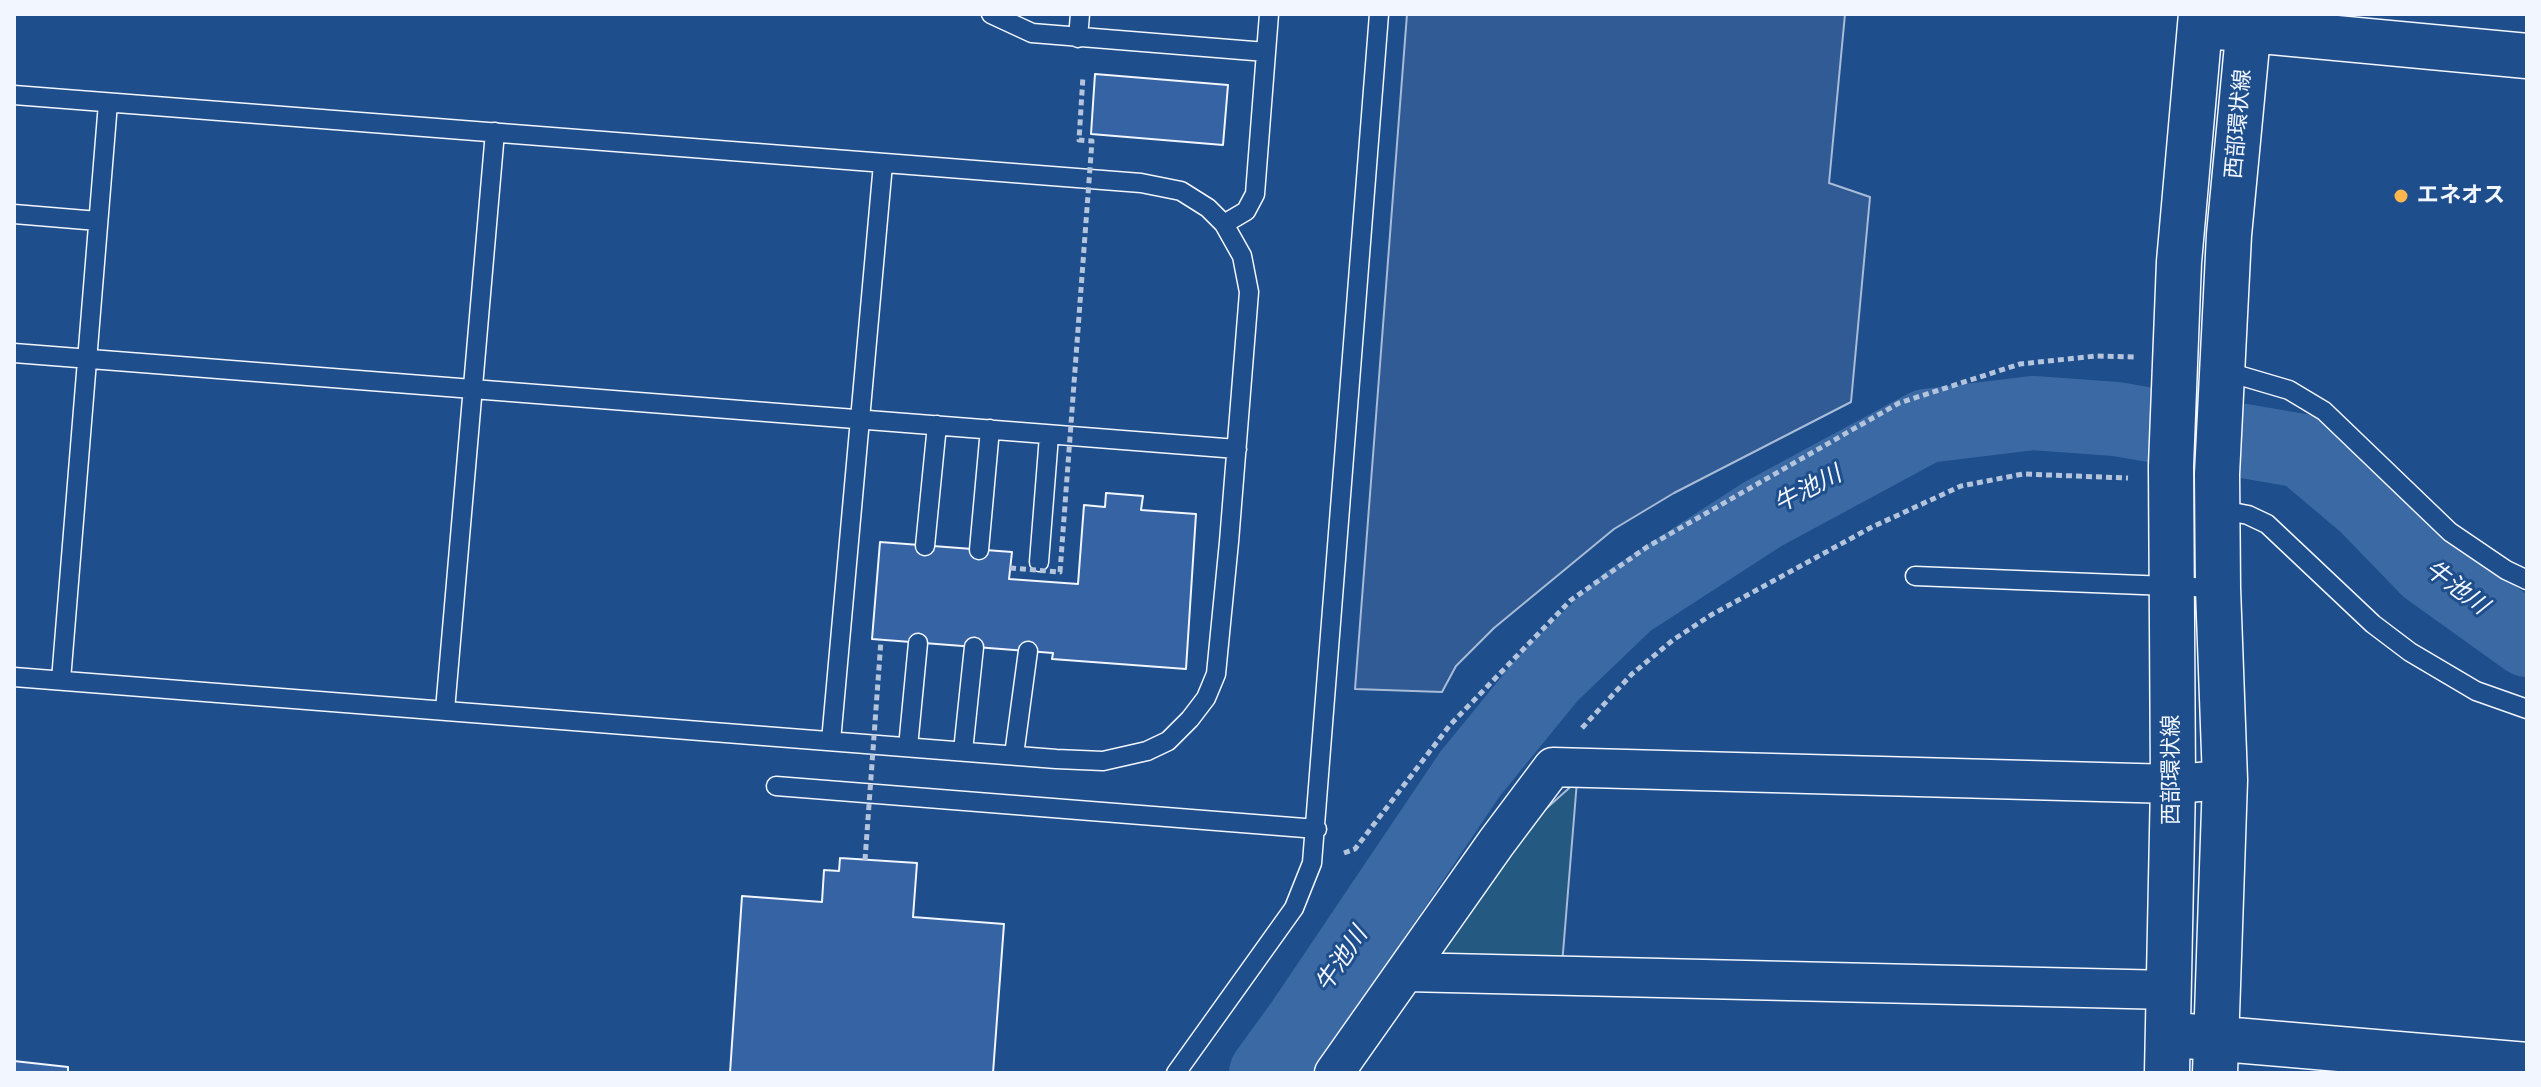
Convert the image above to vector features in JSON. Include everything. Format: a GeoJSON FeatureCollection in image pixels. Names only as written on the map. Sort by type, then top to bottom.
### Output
{"type":"FeatureCollection","features":[{"type":"Feature","properties":{"kind":"street"},"geometry":{"type":"LineString","coordinates":[[2175,363],[2180,247],[2200,19],[2249,22],[2527,56]]}},
{"type":"Feature","properties":{"kind":"street","name":"西部環状線"},"geometry":{"type":"LineString","coordinates":[[2217,492],[2229,235],[2249,22]]}},
{"type":"Feature","properties":{"kind":"street","name":"西部環状線"},"geometry":{"type":"LineString","coordinates":[[2168,1054],[2173,784],[2171,473],[2175,363]]}},
{"type":"Feature","properties":{"kind":"street"},"geometry":{"type":"LineString","coordinates":[[2217,492],[2225,780],[2217,1055]]}},
{"type":"Feature","properties":{"kind":"street"},"geometry":{"type":"LineString","coordinates":[[1334,1073],[1553,767],[2173,784],[2225,780]]}},
{"type":"Feature","properties":{"kind":"street"},"geometry":{"type":"LineString","coordinates":[[1406,972],[2170,990]]}},
{"type":"Feature","properties":{"kind":"street"},"geometry":{"type":"LineString","coordinates":[[2168,1054],[2527,1065]]}},
{"type":"Feature","properties":{"kind":"lane"},"geometry":{"type":"LineString","coordinates":[[991,14],[1032,33],[1266,52]]}},
{"type":"Feature","properties":{"kind":"lane"},"geometry":{"type":"LineString","coordinates":[[1078,38],[1080,14]]}},
{"type":"Feature","properties":{"kind":"lane"},"geometry":{"type":"LineString","coordinates":[[1224,224],[1246,211],[1255,194],[1269,14]]}},
{"type":"Feature","properties":{"kind":"lane"},"geometry":{"type":"LineString","coordinates":[[1176,1073],[1294,908],[1312,863],[1379,14]]}},
{"type":"Feature","properties":{"kind":"lane"},"geometry":{"type":"LineString","coordinates":[[14,95],[1168,187],[1193,197],[1224,224],[1242,256],[1249,292],[1216,674],[1206,698],[1168,741],[1147,751],[1103,761],[14,677]]}},
{"type":"Feature","properties":{"kind":"lane"},"geometry":{"type":"LineString","coordinates":[[61,680],[108,103]]}},
{"type":"Feature","properties":{"kind":"lane"},"geometry":{"type":"LineString","coordinates":[[445,710],[495,132]]}},
{"type":"Feature","properties":{"kind":"lane"},"geometry":{"type":"LineString","coordinates":[[831,741],[883,164]]}},
{"type":"Feature","properties":{"kind":"lane"},"geometry":{"type":"LineString","coordinates":[[14,214],[98,221]]}},
{"type":"Feature","properties":{"kind":"lane"},"geometry":{"type":"LineString","coordinates":[[14,353],[1237,449]]}},
{"type":"Feature","properties":{"kind":"lane"},"geometry":{"type":"LineString","coordinates":[[2221,374],[2251,377],[2305,398],[2344,429],[2450,532],[2506,570],[2527,580]]}},
{"type":"Feature","properties":{"kind":"lane"},"geometry":{"type":"LineString","coordinates":[[925,546],[937,425]]}},
{"type":"Feature","properties":{"kind":"lane"},"geometry":{"type":"LineString","coordinates":[[979,550],[990,429]]}},
{"type":"Feature","properties":{"kind":"lane"},"geometry":{"type":"LineString","coordinates":[[1039,562],[1049,436]]}},
{"type":"Feature","properties":{"kind":"lane"},"geometry":{"type":"LineString","coordinates":[[2217,492],[2248,515],[2267,524],[2373,624],[2410,652],[2476,691],[2527,709]]}},
{"type":"Feature","properties":{"kind":"lane"},"geometry":{"type":"LineString","coordinates":[[1915,576],[2218,588]]}},
{"type":"Feature","properties":{"kind":"lane"},"geometry":{"type":"LineString","coordinates":[[908,747],[918,643]]}},
{"type":"Feature","properties":{"kind":"lane"},"geometry":{"type":"LineString","coordinates":[[963,751],[974,647]]}},
{"type":"Feature","properties":{"kind":"lane"},"geometry":{"type":"LineString","coordinates":[[1014,755],[1028,651]]}},
{"type":"Feature","properties":{"kind":"lane"},"geometry":{"type":"LineString","coordinates":[[776,786],[1317,829]]}},
{"type":"Feature","properties":{"kind":"path"},"geometry":{"type":"LineString","coordinates":[[1010,568],[1060,572],[1092,141],[1079,140],[1083,76]]}},
{"type":"Feature","properties":{"kind":"path"},"geometry":{"type":"LineString","coordinates":[[1312,863],[1355,849],[1450,725],[1571,600],[1647,547],[1823,444],[1899,403],[2020,364],[2096,356],[2175,363]]}},
{"type":"Feature","properties":{"kind":"path"},"geometry":{"type":"LineString","coordinates":[[1553,767],[1567,744],[1615,692],[1673,640],[1711,615],[1870,528],[1961,486],[2023,474],[2171,473]]}},
{"type":"Feature","properties":{"kind":"path"},"geometry":{"type":"LineString","coordinates":[[865,860],[881,640]]}},
{"type":"Feature","properties":{"kind":"shaded area"},"geometry":{"type":"Polygon","coordinates":[[[1407,14],[1845,14],[1829,183],[1870,197],[1851,402],[1674,493],[1614,529],[1494,628],[1456,666],[1442,692],[1355,689],[1407,14]]]}},
{"type":"Feature","properties":{"kind":"shaded area"},"geometry":{"type":"Polygon","coordinates":[[[1577,781],[1562,965],[1441,965],[1434,949],[1520,832],[1577,781]]]}},
{"type":"Feature","properties":{"kind":"building"},"geometry":{"type":"Polygon","coordinates":[[[1095,74],[1228,85],[1223,145],[1091,134],[1095,74]]]}},
{"type":"Feature","properties":{"kind":"building"},"geometry":{"type":"Polygon","coordinates":[[[1106,493],[1143,496],[1141,510],[1196,514],[1186,669],[1052,659],[1053,653],[872,639],[880,542],[1012,552],[1009,579],[1078,584],[1084,505],[1105,507],[1106,493]]]}},
{"type":"Feature","properties":{"kind":"building"},"geometry":{"type":"Polygon","coordinates":[[[840,858],[917,863],[913,917],[1004,924],[993,1073],[730,1073],[742,896],[822,902],[824,870],[839,871],[840,858]]]}},
{"type":"Feature","properties":{"kind":"building"},"geometry":{"type":"Polygon","coordinates":[[[14,1061],[68,1067],[68,1073],[14,1073],[14,1061]]]}},
{"type":"Feature","properties":{"kind":"waterway","name":"牛池川"},"geometry":{"type":"LineString","coordinates":[[1266,1073],[1470,774],[1550,676],[1627,602],[1763,514],[1926,426],[2033,413],[2116,419],[2302,451],[2366,505],[2428,569],[2527,640]]}},
{"type":"Feature","properties":{"kind":"place","name":"エネオス"},"geometry":{"type":"Point","coordinates":[2401,196]}}]}
